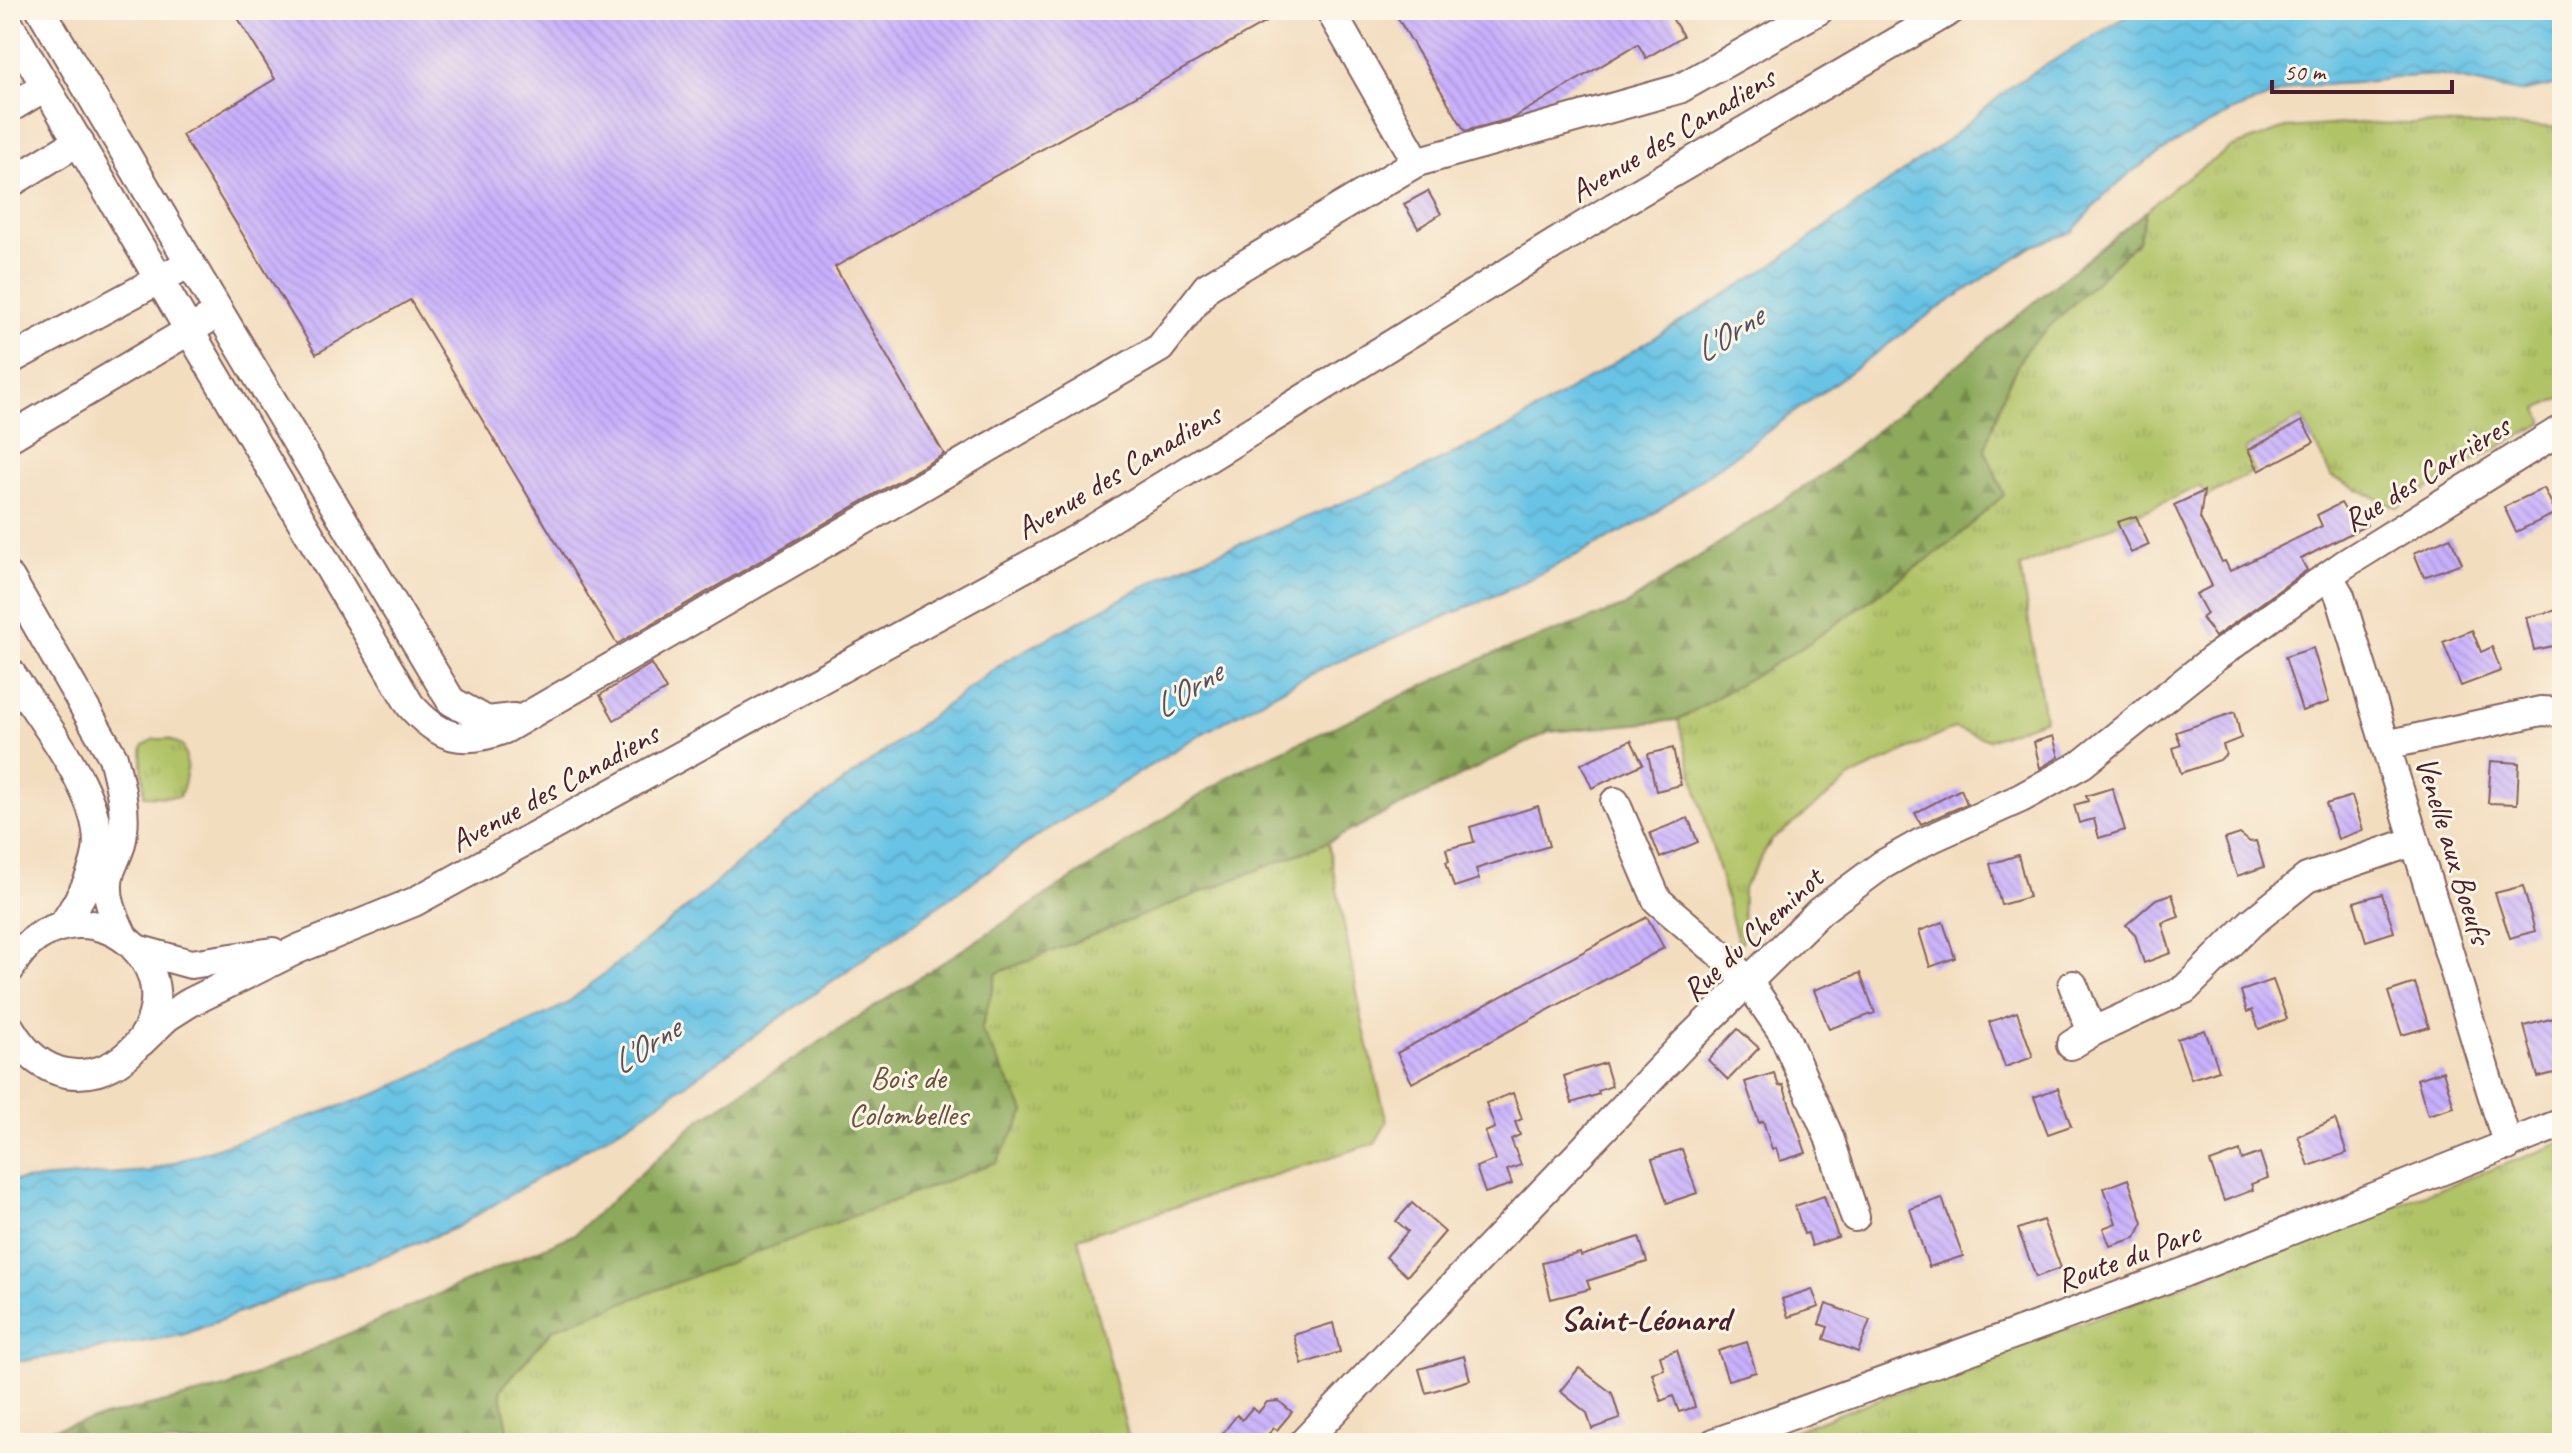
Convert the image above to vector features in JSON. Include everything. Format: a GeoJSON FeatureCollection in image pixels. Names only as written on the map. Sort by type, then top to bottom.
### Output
{"type":"FeatureCollection","features":[{"type":"Feature","properties":{"kind":"street"},"geometry":{"type":"LineString","coordinates":[[41,10],[451,701],[487,721],[527,716]]}},
{"type":"Feature","properties":{"kind":"street"},"geometry":{"type":"LineString","coordinates":[[1330,10],[1417,162]]}},
{"type":"Feature","properties":{"kind":"street"},"geometry":{"type":"LineString","coordinates":[[10,26],[410,705],[423,720],[458,738],[474,739],[527,716],[1160,348],[1207,287],[1417,162],[1679,89],[1819,10]]}},
{"type":"Feature","properties":{"kind":"street","name":"Avenue des Canadiens"},"geometry":{"type":"LineString","coordinates":[[37,1061],[58,1071],[81,1074],[104,1070],[124,1059],[167,1017],[189,1003],[298,949],[414,902],[1075,540],[1614,207],[1951,10]]}},
{"type":"Feature","properties":{"kind":"street"},"geometry":{"type":"LineString","coordinates":[[10,108],[46,86]]}},
{"type":"Feature","properties":{"kind":"street"},"geometry":{"type":"LineString","coordinates":[[10,183],[79,141]]}},
{"type":"Feature","properties":{"kind":"street"},"geometry":{"type":"LineString","coordinates":[[10,360],[190,263]]}},
{"type":"Feature","properties":{"kind":"street"},"geometry":{"type":"LineString","coordinates":[[10,437],[221,311]]}},
{"type":"Feature","properties":{"kind":"street","name":"Rue des Carrières"},"geometry":{"type":"LineString","coordinates":[[2329,577],[2562,429]]}},
{"type":"Feature","properties":{"kind":"street","name":"Venelle aux Boeufs"},"geometry":{"type":"LineString","coordinates":[[2329,577],[2340,596],[2508,1146]]}},
{"type":"Feature","properties":{"kind":"street","name":"Rue du Cheminot"},"geometry":{"type":"LineString","coordinates":[[1303,1443],[1685,1043],[1820,911],[1853,885],[1921,843],[2021,798],[2082,764],[2213,659],[2329,577]]}},
{"type":"Feature","properties":{"kind":"street"},"geometry":{"type":"LineString","coordinates":[[10,578],[20,617],[113,757],[120,783],[124,829],[119,857],[111,870],[108,887],[112,912],[149,970],[154,995],[152,1020],[141,1042]]}},
{"type":"Feature","properties":{"kind":"street"},"geometry":{"type":"LineString","coordinates":[[10,672],[75,772],[96,819],[97,851],[85,890],[63,925],[42,933],[24,947],[10,969]]}},
{"type":"Feature","properties":{"kind":"street"},"geometry":{"type":"LineString","coordinates":[[2386,745],[2541,711],[2562,712]]}},
{"type":"Feature","properties":{"kind":"street"},"geometry":{"type":"LineString","coordinates":[[75,772],[113,757]]}},
{"type":"Feature","properties":{"kind":"street"},"geometry":{"type":"LineString","coordinates":[[1615,802],[1657,900],[1725,958],[1749,983],[1783,1033],[1829,1137],[1855,1217]]}},
{"type":"Feature","properties":{"kind":"street"},"geometry":{"type":"LineString","coordinates":[[2073,985],[2081,1039],[2185,989],[2251,923],[2307,878],[2415,841]]}},
{"type":"Feature","properties":{"kind":"street","name":"Avenue des Canadiens"},"geometry":{"type":"LineString","coordinates":[[63,925],[95,926],[130,943],[191,964],[298,949]]}},
{"type":"Feature","properties":{"kind":"street"},"geometry":{"type":"LineString","coordinates":[[10,1028],[21,1046],[37,1061]]}},
{"type":"Feature","properties":{"kind":"street"},"geometry":{"type":"LineString","coordinates":[[10,1051],[37,1061]]}},
{"type":"Feature","properties":{"kind":"street","name":"Route du Parc"},"geometry":{"type":"LineString","coordinates":[[1714,1443],[2185,1272],[2562,1123]]}},
{"type":"Feature","properties":{"kind":"green space"},"geometry":{"type":"Polygon","coordinates":[[[2360,123],[2555,127],[2562,157],[2562,397],[2538,409],[2544,423],[2460,468],[2397,508],[2331,476],[2302,418],[2245,449],[2254,471],[2206,497],[2200,486],[2020,567],[2045,719],[1989,740],[1954,728],[1853,776],[1771,841],[1743,888],[1742,942],[1738,942],[1678,720],[1803,647],[1949,544],[2006,388],[2025,350],[2138,241],[2146,211],[2175,185],[2233,147],[2285,128],[2360,123]]]}},
{"type":"Feature","properties":{"kind":"green space","name":"Bois de Colombelles"},"geometry":{"type":"Polygon","coordinates":[[[2146,211],[2138,241],[2025,350],[2006,388],[1985,449],[2004,495],[1949,544],[1803,647],[1678,720],[1549,732],[1328,842],[997,973],[981,1030],[1025,1112],[997,1162],[553,1329],[500,1390],[511,1443],[10,1443],[10,1439],[225,1388],[575,1234],[698,1121],[1238,771],[1488,656],[1623,607],[1825,473],[2146,211]]]}},
{"type":"Feature","properties":{"kind":"green space"},"geometry":{"type":"Polygon","coordinates":[[[154,739],[169,739],[183,746],[186,772],[179,797],[144,796],[143,746],[154,739]]]}},
{"type":"Feature","properties":{"kind":"green space"},"geometry":{"type":"Polygon","coordinates":[[[1328,842],[1364,1029],[1387,1122],[1375,1143],[1078,1238],[1130,1443],[511,1443],[500,1390],[553,1329],[728,1261],[1025,1112],[981,1030],[996,973],[1328,842]]]}},
{"type":"Feature","properties":{"kind":"green space"},"geometry":{"type":"Polygon","coordinates":[[[2562,1143],[2562,1443],[1761,1443],[2562,1143]]]}},
{"type":"Feature","properties":{"kind":"water","name":"L'Orne"},"geometry":{"type":"Polygon","coordinates":[[[2137,10],[2562,10],[2562,84],[2519,92],[2438,75],[2402,77],[2297,86],[2231,112],[2170,146],[2130,173],[2104,196],[2072,232],[2033,246],[1930,314],[1645,520],[1510,589],[1312,673],[1191,740],[1033,839],[644,1114],[455,1228],[183,1335],[23,1361],[10,1360],[10,1181],[149,1171],[379,1093],[565,1005],[769,837],[1007,660],[1177,569],[1397,481],[1511,426],[1771,266],[1950,138],[2013,85],[2137,10]]]}},
{"type":"Feature","properties":{"kind":"building"},"geometry":{"type":"Polygon","coordinates":[[[233,10],[1287,10],[835,267],[944,454],[617,644],[410,300],[316,354],[182,135],[275,79],[233,10]]]}},
{"type":"Feature","properties":{"kind":"building"},"geometry":{"type":"Polygon","coordinates":[[[1393,10],[1667,10],[1683,36],[1646,58],[1638,44],[1513,118],[1465,131],[1393,10]]]}},
{"type":"Feature","properties":{"kind":"building"},"geometry":{"type":"Polygon","coordinates":[[[1428,191],[1441,214],[1418,228],[1404,204],[1428,191]]]}},
{"type":"Feature","properties":{"kind":"building"},"geometry":{"type":"Polygon","coordinates":[[[2302,421],[2314,442],[2259,471],[2248,450],[2302,421]]]}},
{"type":"Feature","properties":{"kind":"building"},"geometry":{"type":"Polygon","coordinates":[[[2544,488],[2556,513],[2516,532],[2504,507],[2544,488]]]}},
{"type":"Feature","properties":{"kind":"building"},"geometry":{"type":"Polygon","coordinates":[[[2204,491],[2200,518],[2222,562],[2225,561],[2230,571],[2322,526],[2317,515],[2341,503],[2347,513],[2358,508],[2367,525],[2301,559],[2307,570],[2215,637],[2202,618],[2207,614],[2196,594],[2212,586],[2174,505],[2204,491]]]}},
{"type":"Feature","properties":{"kind":"building"},"geometry":{"type":"Polygon","coordinates":[[[2136,516],[2149,545],[2131,553],[2117,522],[2136,516]]]}},
{"type":"Feature","properties":{"kind":"building"},"geometry":{"type":"Polygon","coordinates":[[[2450,537],[2462,563],[2424,577],[2414,553],[2450,537]]]}},
{"type":"Feature","properties":{"kind":"building"},"geometry":{"type":"Polygon","coordinates":[[[2562,609],[2562,644],[2534,650],[2526,617],[2562,609]]]}},
{"type":"Feature","properties":{"kind":"building"},"geometry":{"type":"Polygon","coordinates":[[[2472,630],[2481,652],[2492,647],[2501,671],[2461,686],[2443,642],[2472,630]]]}},
{"type":"Feature","properties":{"kind":"building"},"geometry":{"type":"Polygon","coordinates":[[[2313,648],[2329,702],[2302,711],[2285,657],[2313,648]]]}},
{"type":"Feature","properties":{"kind":"building"},"geometry":{"type":"Polygon","coordinates":[[[651,664],[666,690],[614,720],[600,695],[651,664]]]}},
{"type":"Feature","properties":{"kind":"building"},"geometry":{"type":"Polygon","coordinates":[[[2235,712],[2241,738],[2223,745],[2226,754],[2220,760],[2181,773],[2173,748],[2181,745],[2176,732],[2235,712]]]}},
{"type":"Feature","properties":{"kind":"building"},"geometry":{"type":"Polygon","coordinates":[[[2053,736],[2059,757],[2040,768],[2034,742],[2053,736]]]}},
{"type":"Feature","properties":{"kind":"building"},"geometry":{"type":"Polygon","coordinates":[[[1631,740],[1643,764],[1592,788],[1581,764],[1631,740]]]}},
{"type":"Feature","properties":{"kind":"building"},"geometry":{"type":"Polygon","coordinates":[[[1673,748],[1681,785],[1656,791],[1648,754],[1673,748]]]}},
{"type":"Feature","properties":{"kind":"building"},"geometry":{"type":"Polygon","coordinates":[[[2491,761],[2519,763],[2517,804],[2488,803],[2491,761]]]}},
{"type":"Feature","properties":{"kind":"building"},"geometry":{"type":"Polygon","coordinates":[[[2112,788],[2125,830],[2099,838],[2094,819],[2079,823],[2074,805],[2088,801],[2086,796],[2112,788]]]}},
{"type":"Feature","properties":{"kind":"building"},"geometry":{"type":"Polygon","coordinates":[[[1961,789],[1967,804],[1921,824],[1915,813],[1961,789]]]}},
{"type":"Feature","properties":{"kind":"building"},"geometry":{"type":"Polygon","coordinates":[[[2352,796],[2363,830],[2338,839],[2326,804],[2352,796]]]}},
{"type":"Feature","properties":{"kind":"building"},"geometry":{"type":"Polygon","coordinates":[[[1538,806],[1549,846],[1476,869],[1479,879],[1454,887],[1446,862],[1449,861],[1446,849],[1474,842],[1470,827],[1538,806]]]}},
{"type":"Feature","properties":{"kind":"building"},"geometry":{"type":"Polygon","coordinates":[[[1688,818],[1698,842],[1660,858],[1650,833],[1688,818]]]}},
{"type":"Feature","properties":{"kind":"building"},"geometry":{"type":"Polygon","coordinates":[[[2240,834],[2250,842],[2256,841],[2264,867],[2237,876],[2225,839],[2240,834]]]}},
{"type":"Feature","properties":{"kind":"building"},"geometry":{"type":"Polygon","coordinates":[[[2018,855],[2029,897],[2001,905],[1990,864],[2018,855]]]}},
{"type":"Feature","properties":{"kind":"building"},"geometry":{"type":"Polygon","coordinates":[[[2523,886],[2535,931],[2510,938],[2495,893],[2523,886]]]}},
{"type":"Feature","properties":{"kind":"building"},"geometry":{"type":"Polygon","coordinates":[[[2172,894],[2179,917],[2162,923],[2171,953],[2144,963],[2135,934],[2126,925],[2156,899],[2172,894]]]}},
{"type":"Feature","properties":{"kind":"building"},"geometry":{"type":"Polygon","coordinates":[[[2382,894],[2394,932],[2366,941],[2354,902],[2382,894]]]}},
{"type":"Feature","properties":{"kind":"building"},"geometry":{"type":"Polygon","coordinates":[[[1647,917],[1664,948],[1412,1083],[1397,1053],[1647,917]]]}},
{"type":"Feature","properties":{"kind":"building"},"geometry":{"type":"Polygon","coordinates":[[[1943,922],[1955,958],[1930,967],[1919,931],[1943,922]]]}},
{"type":"Feature","properties":{"kind":"building"},"geometry":{"type":"Polygon","coordinates":[[[1860,973],[1875,1013],[1829,1029],[1814,990],[1860,973]]]}},
{"type":"Feature","properties":{"kind":"building"},"geometry":{"type":"Polygon","coordinates":[[[2273,980],[2287,1019],[2259,1029],[2252,1010],[2247,1012],[2241,991],[2273,980]]]}},
{"type":"Feature","properties":{"kind":"building"},"geometry":{"type":"Polygon","coordinates":[[[2415,983],[2429,1027],[2402,1035],[2388,992],[2415,983]]]}},
{"type":"Feature","properties":{"kind":"building"},"geometry":{"type":"Polygon","coordinates":[[[2017,1012],[2033,1057],[2005,1067],[1989,1022],[2017,1012]]]}},
{"type":"Feature","properties":{"kind":"building"},"geometry":{"type":"Polygon","coordinates":[[[2558,1017],[2562,1031],[2562,1071],[2538,1077],[2524,1026],[2558,1017]]]}},
{"type":"Feature","properties":{"kind":"building"},"geometry":{"type":"Polygon","coordinates":[[[1738,1029],[1759,1048],[1728,1080],[1708,1060],[1738,1029]]]}},
{"type":"Feature","properties":{"kind":"building"},"geometry":{"type":"Polygon","coordinates":[[[2205,1030],[2219,1070],[2191,1079],[2177,1039],[2205,1030]]]}},
{"type":"Feature","properties":{"kind":"building"},"geometry":{"type":"Polygon","coordinates":[[[1605,1063],[1612,1086],[1572,1103],[1564,1076],[1605,1063]]]}},
{"type":"Feature","properties":{"kind":"building"},"geometry":{"type":"Polygon","coordinates":[[[2443,1071],[2454,1107],[2428,1115],[2417,1079],[2443,1071]]]}},
{"type":"Feature","properties":{"kind":"building"},"geometry":{"type":"Polygon","coordinates":[[[1774,1073],[1779,1086],[1783,1085],[1806,1153],[1780,1161],[1776,1148],[1772,1149],[1763,1121],[1759,1123],[1745,1082],[1774,1073]]]}},
{"type":"Feature","properties":{"kind":"building"},"geometry":{"type":"Polygon","coordinates":[[[2058,1088],[2071,1126],[2048,1134],[2034,1097],[2058,1088]]]}},
{"type":"Feature","properties":{"kind":"building"},"geometry":{"type":"Polygon","coordinates":[[[1513,1093],[1522,1119],[1515,1122],[1520,1135],[1511,1139],[1521,1165],[1507,1170],[1512,1184],[1485,1193],[1476,1167],[1496,1160],[1485,1132],[1495,1128],[1486,1103],[1513,1093]]]}},
{"type":"Feature","properties":{"kind":"building"},"geometry":{"type":"Polygon","coordinates":[[[2335,1119],[2347,1153],[2309,1166],[2298,1136],[2335,1119]]]}},
{"type":"Feature","properties":{"kind":"building"},"geometry":{"type":"Polygon","coordinates":[[[1682,1149],[1697,1193],[1667,1203],[1652,1159],[1682,1149]]]}},
{"type":"Feature","properties":{"kind":"building"},"geometry":{"type":"Polygon","coordinates":[[[2240,1151],[2242,1160],[2260,1153],[2268,1178],[2251,1184],[2253,1190],[2224,1201],[2210,1162],[2240,1151]]]}},
{"type":"Feature","properties":{"kind":"building"},"geometry":{"type":"Polygon","coordinates":[[[2128,1179],[2143,1223],[2135,1238],[2110,1246],[2103,1228],[2116,1223],[2104,1188],[2128,1179]]]}},
{"type":"Feature","properties":{"kind":"building"},"geometry":{"type":"Polygon","coordinates":[[[1824,1196],[1838,1237],[1812,1246],[1808,1233],[1804,1234],[1795,1206],[1824,1196]]]}},
{"type":"Feature","properties":{"kind":"building"},"geometry":{"type":"Polygon","coordinates":[[[1942,1198],[1963,1256],[1929,1267],[1910,1209],[1942,1198]]]}},
{"type":"Feature","properties":{"kind":"building"},"geometry":{"type":"Polygon","coordinates":[[[1412,1203],[1445,1232],[1407,1276],[1386,1257],[1408,1231],[1396,1221],[1412,1203]]]}},
{"type":"Feature","properties":{"kind":"building"},"geometry":{"type":"Polygon","coordinates":[[[2043,1220],[2061,1268],[2036,1277],[2018,1229],[2043,1220]]]}},
{"type":"Feature","properties":{"kind":"building"},"geometry":{"type":"Polygon","coordinates":[[[1639,1237],[1647,1262],[1587,1281],[1590,1289],[1551,1299],[1542,1263],[1580,1253],[1581,1256],[1639,1237]]]}},
{"type":"Feature","properties":{"kind":"building"},"geometry":{"type":"Polygon","coordinates":[[[1812,1289],[1819,1307],[1788,1317],[1782,1299],[1812,1289]]]}},
{"type":"Feature","properties":{"kind":"building"},"geometry":{"type":"Polygon","coordinates":[[[1826,1304],[1870,1320],[1858,1352],[1824,1339],[1828,1327],[1819,1324],[1826,1304]]]}},
{"type":"Feature","properties":{"kind":"building"},"geometry":{"type":"Polygon","coordinates":[[[1333,1323],[1340,1352],[1302,1364],[1294,1335],[1333,1323]]]}},
{"type":"Feature","properties":{"kind":"building"},"geometry":{"type":"Polygon","coordinates":[[[1747,1342],[1756,1372],[1728,1380],[1718,1351],[1747,1342]]]}},
{"type":"Feature","properties":{"kind":"building"},"geometry":{"type":"Polygon","coordinates":[[[1677,1350],[1695,1407],[1679,1412],[1673,1396],[1661,1401],[1652,1373],[1664,1369],[1660,1356],[1677,1350]]]}},
{"type":"Feature","properties":{"kind":"building"},"geometry":{"type":"Polygon","coordinates":[[[1464,1356],[1470,1380],[1426,1393],[1419,1369],[1464,1356]]]}},
{"type":"Feature","properties":{"kind":"building"},"geometry":{"type":"Polygon","coordinates":[[[1579,1368],[1612,1393],[1620,1419],[1592,1429],[1587,1413],[1560,1391],[1579,1368]]]}},
{"type":"Feature","properties":{"kind":"building"},"geometry":{"type":"Polygon","coordinates":[[[1279,1401],[1292,1412],[1277,1430],[1274,1428],[1260,1443],[1215,1443],[1237,1415],[1242,1420],[1252,1408],[1258,1413],[1267,1402],[1279,1401]]]}},
{"type":"Feature","properties":{"kind":"district","name":"Saint-Léonard"},"geometry":{"type":"Point","coordinates":[1645,1318]}}]}
